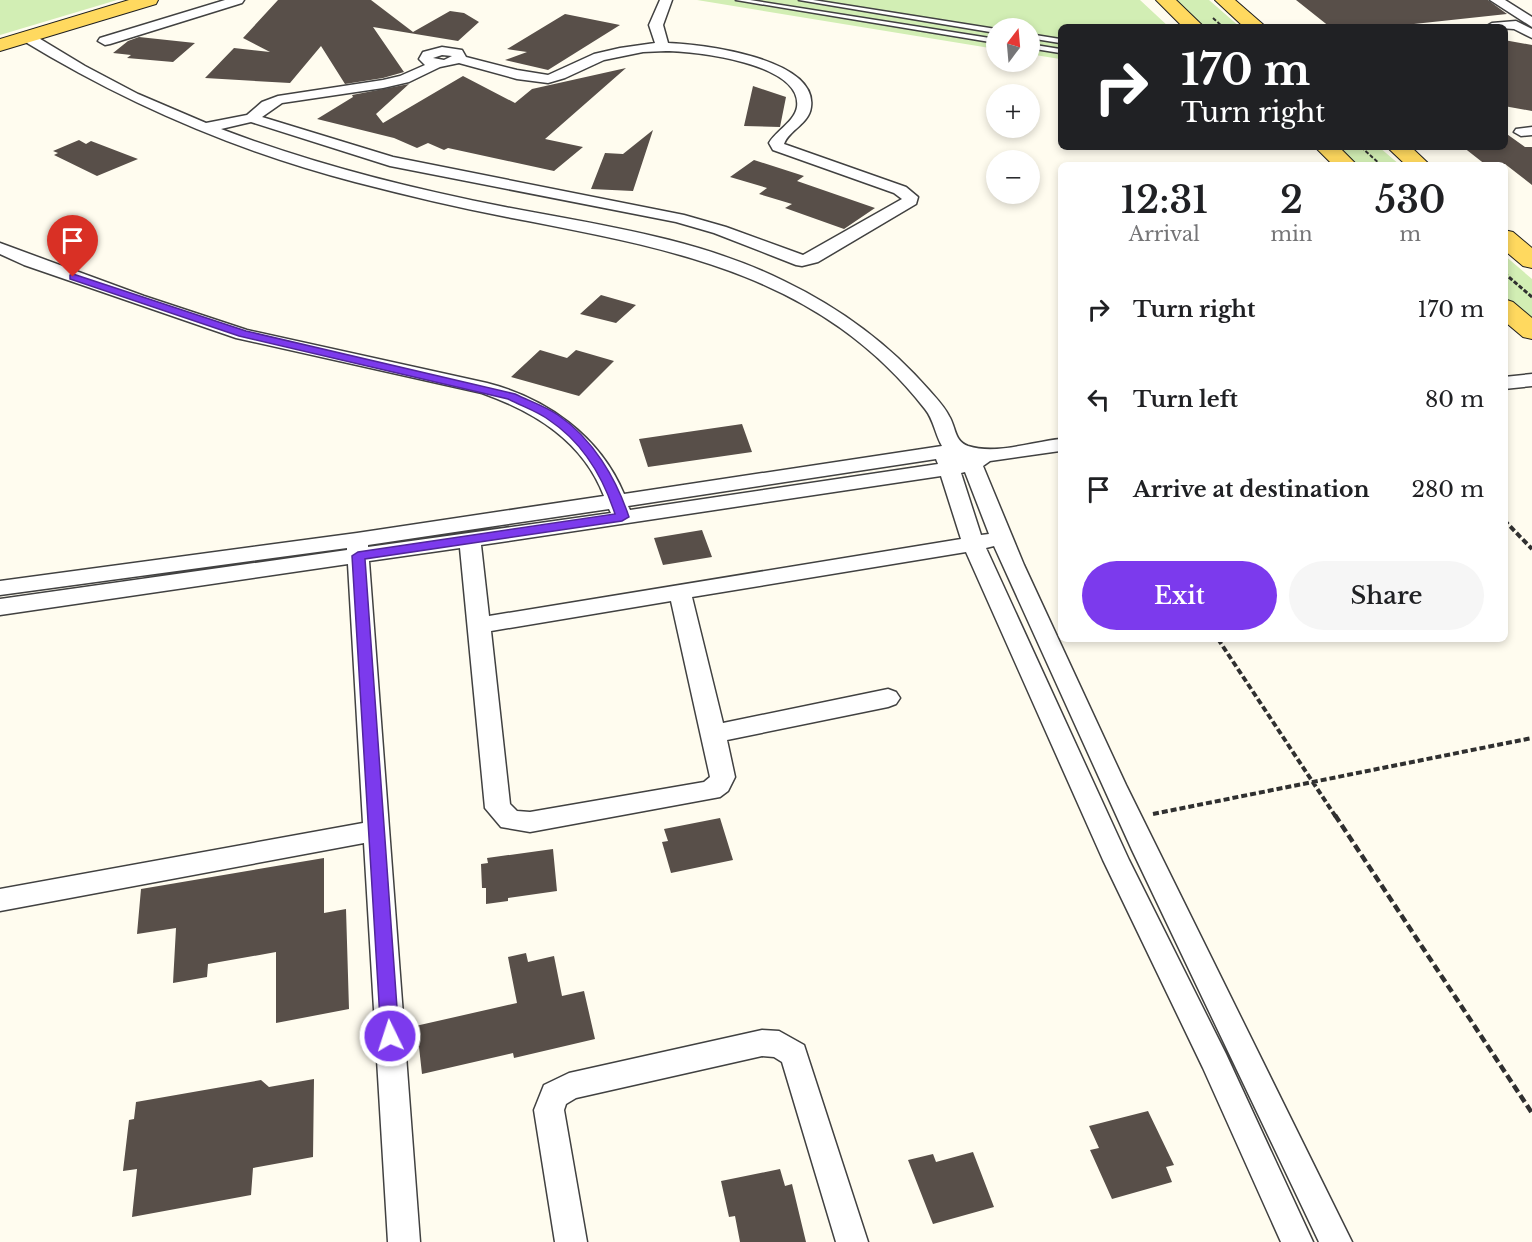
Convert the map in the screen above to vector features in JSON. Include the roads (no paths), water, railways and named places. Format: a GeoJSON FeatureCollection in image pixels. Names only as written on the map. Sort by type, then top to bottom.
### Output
{"type":"FeatureCollection","features":[{"type":"Feature","properties":{"kind":"main road"},"geometry":{"type":"LineString","coordinates":[[0,45],[149,0]]}},
{"type":"Feature","properties":{"kind":"main road"},"geometry":{"type":"LineString","coordinates":[[1165,0],[1191,24]]}},
{"type":"Feature","properties":{"kind":"main road"},"geometry":{"type":"LineString","coordinates":[[1224,0],[1252,24]]}},
{"type":"Feature","properties":{"kind":"main road"},"geometry":{"type":"LineString","coordinates":[[1329,150],[1343,162]]}},
{"type":"Feature","properties":{"kind":"main road"},"geometry":{"type":"LineString","coordinates":[[1402,150],[1416,162]]}},
{"type":"Feature","properties":{"kind":"main road"},"geometry":{"type":"LineString","coordinates":[[1508,240],[1532,261]]}},
{"type":"Feature","properties":{"kind":"main road"},"geometry":{"type":"LineString","coordinates":[[1508,310],[1532,331]]}},
{"type":"Feature","properties":{"kind":"street"},"geometry":{"type":"LineString","coordinates":[[105,41],[238,0]]}},
{"type":"Feature","properties":{"kind":"street"},"geometry":{"type":"LineString","coordinates":[[663,47],[656,25],[666,0]]}},
{"type":"Feature","properties":{"kind":"street"},"geometry":{"type":"LineString","coordinates":[[1496,0],[1532,23]]}},
{"type":"Feature","properties":{"kind":"street"},"geometry":{"type":"LineString","coordinates":[[1508,26],[1532,23]]}},
{"type":"Feature","properties":{"kind":"street"},"geometry":{"type":"LineString","coordinates":[[1516,25],[1532,34]]}},
{"type":"Feature","properties":{"kind":"street"},"geometry":{"type":"LineString","coordinates":[[27,37],[115,88],[201,129],[280,155],[406,190],[640,238],[724,262],[775,282],[810,300],[904,371],[939,414],[1001,539],[1114,821],[1216,1063],[1297,1242]]}},
{"type":"Feature","properties":{"kind":"street"},"geometry":{"type":"LineString","coordinates":[[201,129],[252,118],[267,105],[278,100],[399,79],[429,70],[436,64],[429,62],[426,59],[428,56],[442,51],[457,53],[460,56],[458,59],[547,79],[601,57],[663,47],[731,54],[780,73],[796,86],[804,106],[792,126],[779,137],[776,143],[778,147],[900,190],[910,197],[910,201],[812,258],[802,261],[720,230],[678,218],[390,161],[252,118]]}},
{"type":"Feature","properties":{"kind":"street"},"geometry":{"type":"LineString","coordinates":[[0,248],[138,300],[242,334],[511,396],[552,416],[569,429],[599,464],[620,509]]}},
{"type":"Feature","properties":{"kind":"street"},"geometry":{"type":"LineString","coordinates":[[1508,383],[1532,380]]}},
{"type":"Feature","properties":{"kind":"street"},"geometry":{"type":"LineString","coordinates":[[0,607],[357,548],[620,509],[796,493],[961,456],[1058,445]]}},
{"type":"Feature","properties":{"kind":"street"},"geometry":{"type":"LineString","coordinates":[[961,456],[973,544],[1114,821],[1336,1242]]}},
{"type":"Feature","properties":{"kind":"street"},"geometry":{"type":"LineString","coordinates":[[0,588],[357,548],[470,539],[620,509]]}},
{"type":"Feature","properties":{"kind":"street"},"geometry":{"type":"LineString","coordinates":[[470,539],[498,808],[510,820],[530,822],[711,790],[719,784],[723,777],[680,593]]}},
{"type":"Feature","properties":{"kind":"street"},"geometry":{"type":"LineString","coordinates":[[479,625],[1001,539]]}},
{"type":"Feature","properties":{"kind":"street"},"geometry":{"type":"LineString","coordinates":[[357,548],[404,1242]]}},
{"type":"Feature","properties":{"kind":"street"},"geometry":{"type":"LineString","coordinates":[[714,734],[888,698]]}},
{"type":"Feature","properties":{"kind":"street"},"geometry":{"type":"LineString","coordinates":[[0,900],[377,831]]}},
{"type":"Feature","properties":{"kind":"street"},"geometry":{"type":"LineString","coordinates":[[571,1242],[549,1110],[555,1095],[569,1086],[762,1043],[779,1044],[794,1054],[852,1242]]}},
{"type":"Feature","properties":{"kind":"lane"},"geometry":{"type":"LineString","coordinates":[[739,0],[986,39]]}},
{"type":"Feature","properties":{"kind":"lane"},"geometry":{"type":"LineString","coordinates":[[802,0],[986,29]]}},
{"type":"Feature","properties":{"kind":"lane"},"geometry":{"type":"LineString","coordinates":[[1040,38],[1058,41]]}},
{"type":"Feature","properties":{"kind":"lane"},"geometry":{"type":"LineString","coordinates":[[1040,48],[1058,51]]}}]}
